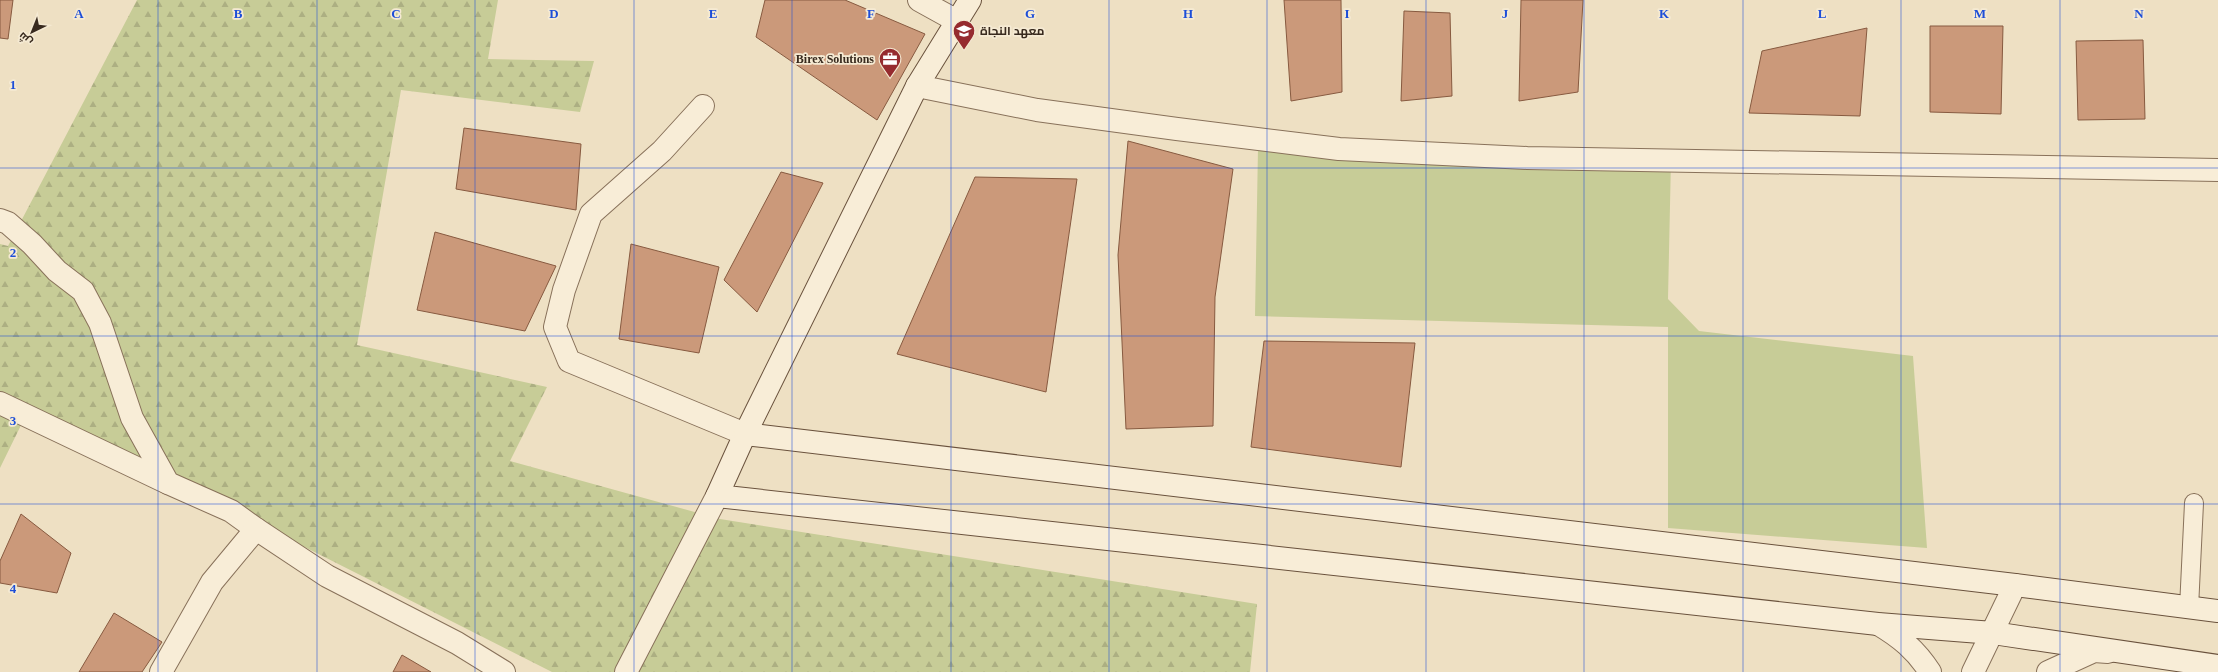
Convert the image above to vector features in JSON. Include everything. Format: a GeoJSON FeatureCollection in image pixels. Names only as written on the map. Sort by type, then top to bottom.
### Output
{"type":"FeatureCollection","features":[{"type":"Feature","properties":{"kind":"street"},"geometry":{"type":"LineString","coordinates":[[919,0],[956,21]]}},
{"type":"Feature","properties":{"kind":"street"},"geometry":{"type":"LineString","coordinates":[[626,672],[718,496],[745,434],[917,86],[970,0]]}},
{"type":"Feature","properties":{"kind":"street"},"geometry":{"type":"LineString","coordinates":[[917,86],[1037,110],[1340,149],[1535,158],[2218,170]]}},
{"type":"Feature","properties":{"kind":"street"},"geometry":{"type":"LineString","coordinates":[[702,106],[662,151],[591,214],[564,290],[555,327],[569,361],[745,434],[2015,585],[2218,611]]}},
{"type":"Feature","properties":{"kind":"street"},"geometry":{"type":"LineString","coordinates":[[0,220],[8,223],[32,244],[57,271],[83,291],[100,323],[132,418],[168,483]]}},
{"type":"Feature","properties":{"kind":"street"},"geometry":{"type":"LineString","coordinates":[[0,404],[231,511],[327,576],[457,643],[504,672]]}},
{"type":"Feature","properties":{"kind":"street"},"geometry":{"type":"LineString","coordinates":[[718,496],[1878,624],[1993,633],[2218,666]]}},
{"type":"Feature","properties":{"kind":"street"},"geometry":{"type":"LineString","coordinates":[[161,672],[212,582],[256,529]]}},
{"type":"Feature","properties":{"kind":"street"},"geometry":{"type":"LineString","coordinates":[[1973,672],[2015,585]]}},
{"type":"Feature","properties":{"kind":"street"},"geometry":{"type":"LineString","coordinates":[[1878,624],[1905,641],[1922,660],[1930,672]]}},
{"type":"Feature","properties":{"kind":"street"},"geometry":{"type":"LineString","coordinates":[[2048,672],[2094,652],[2121,652]]}},
{"type":"Feature","properties":{"kind":"lane"},"geometry":{"type":"LineString","coordinates":[[2189,608],[2194,503]]}},
{"type":"Feature","properties":{"kind":"green space"},"geometry":{"type":"Polygon","coordinates":[[[137,0],[498,0],[488,59],[594,61],[580,112],[401,90],[357,345],[547,387],[510,461],[720,519],[1257,604],[1250,672],[552,672],[267,528],[25,417],[0,468],[0,244],[8,246],[137,0]]]}},
{"type":"Feature","properties":{"kind":"green space"},"geometry":{"type":"Polygon","coordinates":[[[1258,148],[1671,159],[1668,299],[1699,331],[1913,356],[1927,548],[1668,528],[1668,327],[1255,316],[1258,148]]]}},
{"type":"Feature","properties":{"kind":"building"},"geometry":{"type":"Polygon","coordinates":[[[0,0],[13,0],[8,39],[0,38],[0,0]]]}},
{"type":"Feature","properties":{"kind":"building"},"geometry":{"type":"Polygon","coordinates":[[[765,0],[845,0],[925,34],[877,120],[756,37],[765,0]]]}},
{"type":"Feature","properties":{"kind":"building"},"geometry":{"type":"Polygon","coordinates":[[[1284,0],[1341,0],[1342,92],[1291,101],[1284,0]]]}},
{"type":"Feature","properties":{"kind":"building"},"geometry":{"type":"Polygon","coordinates":[[[1521,0],[1583,0],[1578,92],[1519,101],[1521,0]]]}},
{"type":"Feature","properties":{"kind":"building"},"geometry":{"type":"Polygon","coordinates":[[[1404,11],[1450,13],[1452,96],[1401,101],[1404,11]]]}},
{"type":"Feature","properties":{"kind":"building"},"geometry":{"type":"Polygon","coordinates":[[[1930,26],[2003,26],[2001,114],[1930,112],[1930,26]]]}},
{"type":"Feature","properties":{"kind":"building"},"geometry":{"type":"Polygon","coordinates":[[[1867,28],[1860,116],[1749,113],[1762,51],[1867,28]]]}},
{"type":"Feature","properties":{"kind":"building"},"geometry":{"type":"Polygon","coordinates":[[[2143,40],[2145,119],[2078,120],[2076,41],[2143,40]]]}},
{"type":"Feature","properties":{"kind":"building"},"geometry":{"type":"Polygon","coordinates":[[[464,128],[581,144],[576,210],[456,189],[464,128]]]}},
{"type":"Feature","properties":{"kind":"building"},"geometry":{"type":"Polygon","coordinates":[[[1128,141],[1233,169],[1215,297],[1213,426],[1126,429],[1118,255],[1128,141]]]}},
{"type":"Feature","properties":{"kind":"building"},"geometry":{"type":"Polygon","coordinates":[[[781,172],[823,183],[757,312],[724,280],[781,172]]]}},
{"type":"Feature","properties":{"kind":"building"},"geometry":{"type":"Polygon","coordinates":[[[975,177],[1077,179],[1046,392],[897,354],[975,177]]]}},
{"type":"Feature","properties":{"kind":"building"},"geometry":{"type":"Polygon","coordinates":[[[435,232],[556,266],[525,331],[417,310],[435,232]]]}},
{"type":"Feature","properties":{"kind":"building"},"geometry":{"type":"Polygon","coordinates":[[[631,244],[719,267],[699,353],[619,339],[631,244]]]}},
{"type":"Feature","properties":{"kind":"building"},"geometry":{"type":"Polygon","coordinates":[[[1264,341],[1415,343],[1401,467],[1251,447],[1264,341]]]}},
{"type":"Feature","properties":{"kind":"building"},"geometry":{"type":"Polygon","coordinates":[[[21,514],[71,553],[57,593],[0,583],[0,561],[21,514]]]}},
{"type":"Feature","properties":{"kind":"building"},"geometry":{"type":"Polygon","coordinates":[[[114,613],[162,642],[142,672],[79,672],[114,613]]]}},
{"type":"Feature","properties":{"kind":"building"},"geometry":{"type":"Polygon","coordinates":[[[402,655],[431,672],[393,672],[402,655]]]}},
{"type":"Feature","properties":{"kind":"place","name":"معهد النجاة"},"geometry":{"type":"Point","coordinates":[964,50]}},
{"type":"Feature","properties":{"kind":"place","name":"Birex Solutions"},"geometry":{"type":"Point","coordinates":[890,78]}}]}
